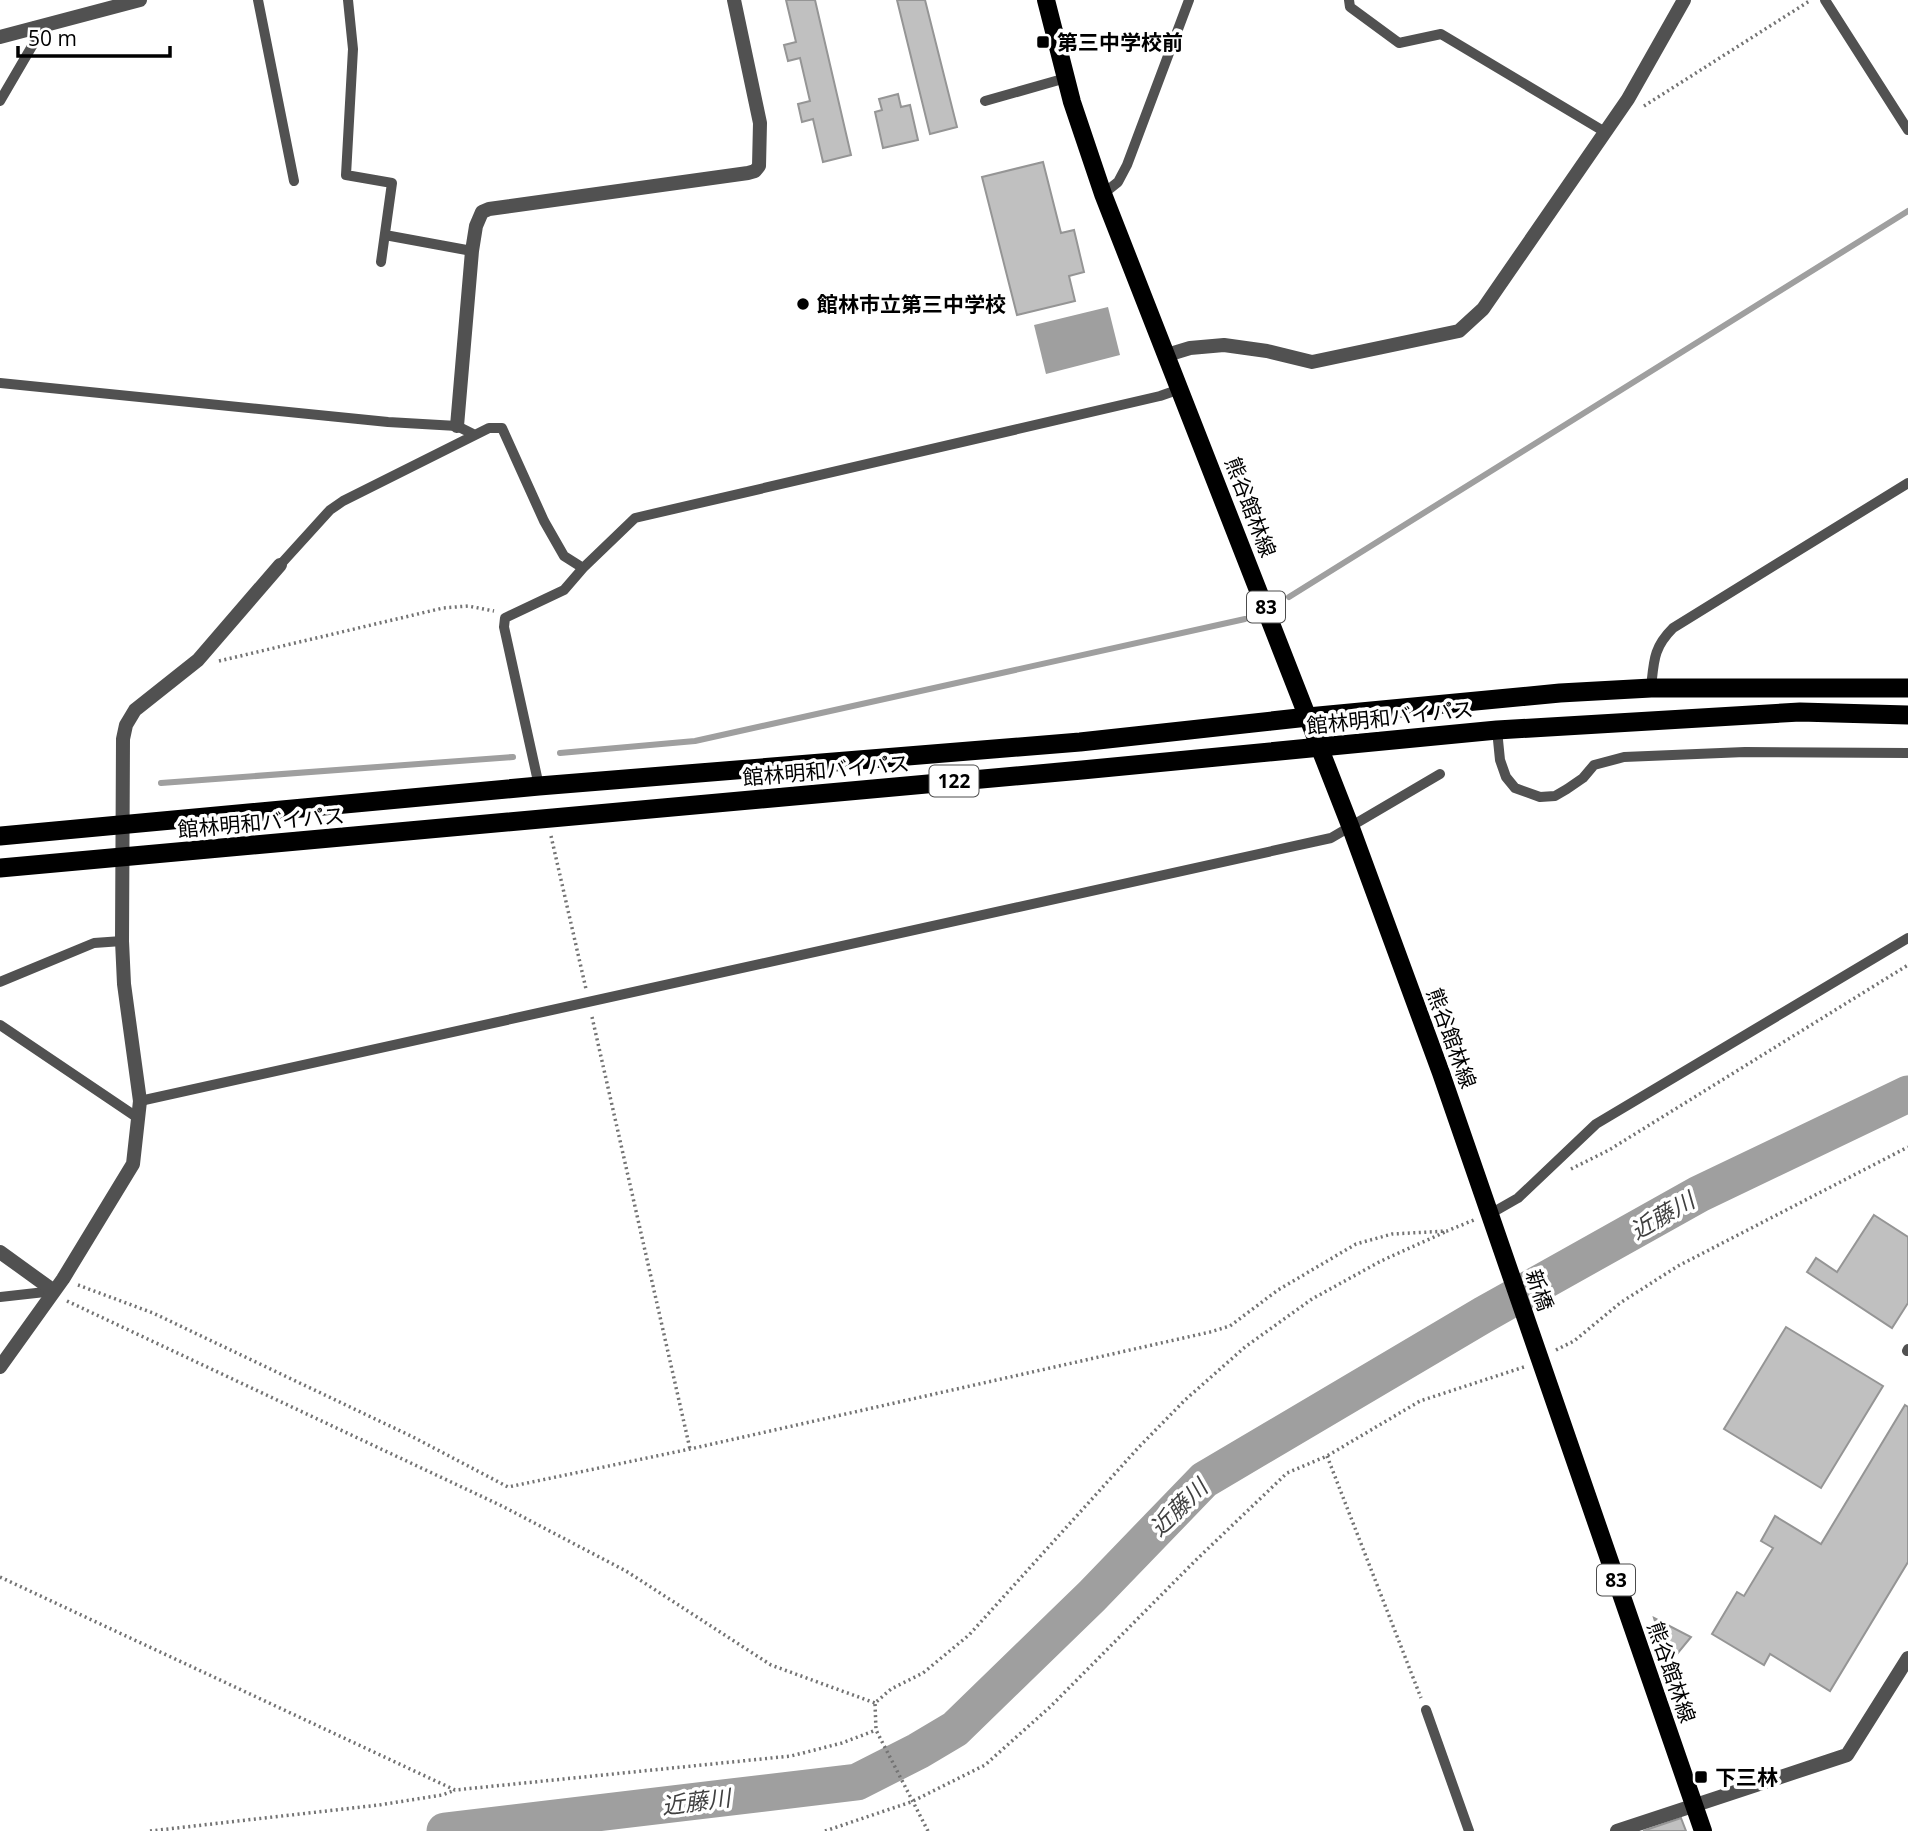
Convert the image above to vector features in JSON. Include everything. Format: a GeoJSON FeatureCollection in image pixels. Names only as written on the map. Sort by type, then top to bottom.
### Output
{"type":"FeatureCollection","features":[{"type":"Feature","properties":{"kind":"highway","name":"館林明和バイパス"},"geometry":{"type":"LineString","coordinates":[[0,836],[539,786],[1080,742],[1560,693],[1651,688],[1908,688]]}},
{"type":"Feature","properties":{"kind":"highway","name":"館林明和バイパス"},"geometry":{"type":"LineString","coordinates":[[0,868],[1497,730],[1800,712],[1908,715]]}},
{"type":"Feature","properties":{"kind":"main road","name":"熊谷館林線"},"geometry":{"type":"LineString","coordinates":[[1046,0],[1066,78],[1103,194],[1351,828],[1507,1265]]}},
{"type":"Feature","properties":{"kind":"main road","name":"新橋"},"geometry":{"type":"LineString","coordinates":[[1507,1265],[1530,1330]]}},
{"type":"Feature","properties":{"kind":"main road","name":"熊谷館林線"},"geometry":{"type":"LineString","coordinates":[[1530,1330],[1703,1831]]}},
{"type":"Feature","properties":{"kind":"street"},"geometry":{"type":"LineString","coordinates":[[0,37],[140,0]]}},
{"type":"Feature","properties":{"kind":"street"},"geometry":{"type":"LineString","coordinates":[[457,426],[472,251],[482,212],[755,171],[761,160],[760,123],[734,0]]}},
{"type":"Feature","properties":{"kind":"street"},"geometry":{"type":"LineString","coordinates":[[1167,355],[1190,348],[1233,345],[1312,362],[1459,331],[1483,309],[1622,107],[1684,0]]}},
{"type":"Feature","properties":{"kind":"street"},"geometry":{"type":"LineString","coordinates":[[0,1367],[59,1285],[133,1164],[140,1101],[124,984],[122,941],[123,739],[126,725],[135,710],[198,660],[280,565]]}},
{"type":"Feature","properties":{"kind":"street"},"geometry":{"type":"LineString","coordinates":[[0,1252],[59,1285]]}},
{"type":"Feature","properties":{"kind":"street"},"geometry":{"type":"LineString","coordinates":[[1617,1831],[1847,1755],[1908,1658]]}},
{"type":"Feature","properties":{"kind":"lane"},"geometry":{"type":"LineString","coordinates":[[258,0],[294,181]]}},
{"type":"Feature","properties":{"kind":"lane"},"geometry":{"type":"LineString","coordinates":[[348,0],[354,49],[346,175],[392,183],[381,262]]}},
{"type":"Feature","properties":{"kind":"lane"},"geometry":{"type":"LineString","coordinates":[[1103,194],[1118,182],[1127,165],[1189,0]]}},
{"type":"Feature","properties":{"kind":"lane"},"geometry":{"type":"LineString","coordinates":[[1349,0],[1350,7],[1399,43],[1441,34],[1605,132]]}},
{"type":"Feature","properties":{"kind":"lane"},"geometry":{"type":"LineString","coordinates":[[1825,0],[1908,130]]}},
{"type":"Feature","properties":{"kind":"lane"},"geometry":{"type":"LineString","coordinates":[[0,101],[35,41],[35,26]]}},
{"type":"Feature","properties":{"kind":"lane"},"geometry":{"type":"LineString","coordinates":[[985,101],[1066,78]]}},
{"type":"Feature","properties":{"kind":"lane"},"geometry":{"type":"LineString","coordinates":[[385,235],[472,251]]}},
{"type":"Feature","properties":{"kind":"lane"},"geometry":{"type":"LineString","coordinates":[[0,383],[388,422],[457,426],[473,434]]}},
{"type":"Feature","properties":{"kind":"lane"},"geometry":{"type":"LineString","coordinates":[[539,786],[504,627],[505,618],[564,590],[626,525],[645,514],[1160,396],[1180,389]]}},
{"type":"Feature","properties":{"kind":"lane"},"geometry":{"type":"LineString","coordinates":[[280,565],[330,510],[343,501],[473,434],[489,428],[502,428],[544,521],[564,556],[583,568]]}},
{"type":"Feature","properties":{"kind":"lane"},"geometry":{"type":"LineString","coordinates":[[1651,688],[1655,653],[1662,639],[1673,628],[1908,484]]}},
{"type":"Feature","properties":{"kind":"lane"},"geometry":{"type":"LineString","coordinates":[[1497,730],[1500,760],[1506,777],[1515,788],[1540,797],[1555,796],[1567,789],[1583,778],[1594,765],[1624,757],[1745,752],[1908,753]]}},
{"type":"Feature","properties":{"kind":"lane"},"geometry":{"type":"LineString","coordinates":[[140,1101],[1331,838],[1440,774]]}},
{"type":"Feature","properties":{"kind":"lane"},"geometry":{"type":"LineString","coordinates":[[1490,1214],[1518,1198],[1596,1124],[1908,939]]}},
{"type":"Feature","properties":{"kind":"lane"},"geometry":{"type":"LineString","coordinates":[[0,982],[94,943],[122,941]]}},
{"type":"Feature","properties":{"kind":"lane"},"geometry":{"type":"LineString","coordinates":[[0,1025],[138,1118]]}},
{"type":"Feature","properties":{"kind":"lane"},"geometry":{"type":"LineString","coordinates":[[0,1297],[59,1285]]}},
{"type":"Feature","properties":{"kind":"lane"},"geometry":{"type":"LineString","coordinates":[[1426,1710],[1469,1831]]}},
{"type":"Feature","properties":{"kind":"path"},"geometry":{"type":"LineString","coordinates":[[1622,107],[1643,107],[1811,0]]}},
{"type":"Feature","properties":{"kind":"path"},"geometry":{"type":"LineString","coordinates":[[198,660],[227,661],[443,608],[484,608],[505,618]]}},
{"type":"Feature","properties":{"kind":"path"},"geometry":{"type":"LineString","coordinates":[[547,817],[690,1449]]}},
{"type":"Feature","properties":{"kind":"path"},"geometry":{"type":"LineString","coordinates":[[1534,1183],[1549,1180],[1609,1150],[1908,965]]}},
{"type":"Feature","properties":{"kind":"path"},"geometry":{"type":"LineString","coordinates":[[825,1831],[911,1802],[985,1765],[1050,1707],[1287,1473],[1327,1456],[1420,1401],[1520,1369],[1574,1341],[1620,1303],[1678,1266],[1908,1147]]}},
{"type":"Feature","properties":{"kind":"path"},"geometry":{"type":"LineString","coordinates":[[875,1703],[891,1689],[923,1673],[969,1635],[1138,1448],[1185,1400],[1245,1347],[1312,1298],[1381,1261],[1490,1214]]}},
{"type":"Feature","properties":{"kind":"path"},"geometry":{"type":"LineString","coordinates":[[59,1285],[153,1313],[413,1437],[508,1487],[690,1449],[1210,1332],[1230,1326],[1278,1290],[1356,1244],[1392,1234],[1447,1231]]}},
{"type":"Feature","properties":{"kind":"path"},"geometry":{"type":"LineString","coordinates":[[59,1285],[69,1302],[502,1506],[626,1571],[771,1665],[875,1703]]}},
{"type":"Feature","properties":{"kind":"path"},"geometry":{"type":"LineString","coordinates":[[1327,1456],[1426,1710]]}},
{"type":"Feature","properties":{"kind":"path"},"geometry":{"type":"LineString","coordinates":[[0,1577],[455,1790]]}},
{"type":"Feature","properties":{"kind":"path"},"geometry":{"type":"LineString","coordinates":[[875,1703],[876,1730],[928,1831]]}},
{"type":"Feature","properties":{"kind":"path"},"geometry":{"type":"LineString","coordinates":[[150,1831],[379,1805],[442,1795],[455,1790],[791,1756],[845,1742],[876,1730]]}},
{"type":"Feature","properties":{"kind":"shaded area"},"geometry":{"type":"Polygon","coordinates":[[[1108,307],[1120,355],[1046,374],[1034,325],[1108,307]]]}},
{"type":"Feature","properties":{"kind":"building"},"geometry":{"type":"Polygon","coordinates":[[[786,0],[815,0],[851,155],[823,162],[813,119],[802,122],[798,104],[810,101],[800,58],[788,61],[784,45],[796,42],[786,0]]]}},
{"type":"Feature","properties":{"kind":"building"},"geometry":{"type":"Polygon","coordinates":[[[897,0],[925,0],[957,127],[930,134],[897,0]]]}},
{"type":"Feature","properties":{"kind":"building"},"geometry":{"type":"Polygon","coordinates":[[[898,94],[901,107],[910,105],[918,140],[883,148],[875,112],[882,110],[879,99],[898,94]]]}},
{"type":"Feature","properties":{"kind":"building"},"geometry":{"type":"Polygon","coordinates":[[[1043,162],[1061,233],[1074,230],[1084,272],[1069,276],[1075,301],[1017,315],[982,177],[1043,162]]]}},
{"type":"Feature","properties":{"kind":"building"},"geometry":{"type":"Polygon","coordinates":[[[1874,1215],[1908,1237],[1908,1303],[1892,1328],[1807,1272],[1816,1258],[1837,1272],[1874,1215]]]}},
{"type":"Feature","properties":{"kind":"building"},"geometry":{"type":"Polygon","coordinates":[[[1786,1327],[1883,1386],[1821,1488],[1724,1429],[1786,1327]]]}},
{"type":"Feature","properties":{"kind":"building"},"geometry":{"type":"Polygon","coordinates":[[[1905,1405],[1908,1407],[1908,1562],[1830,1691],[1770,1654],[1764,1665],[1712,1634],[1737,1592],[1744,1596],[1773,1548],[1761,1541],[1775,1516],[1821,1544],[1905,1405]]]}},
{"type":"Feature","properties":{"kind":"building"},"geometry":{"type":"Polygon","coordinates":[[[1654,1618],[1691,1637],[1668,1665],[1654,1618]]]}},
{"type":"Feature","properties":{"kind":"building"},"geometry":{"type":"Polygon","coordinates":[[[1681,1818],[1686,1831],[1643,1831],[1681,1818]]]}},
{"type":"Feature","properties":{"kind":"waterway"},"geometry":{"type":"LineString","coordinates":[[1289,597],[1908,211]]}},
{"type":"Feature","properties":{"kind":"waterway"},"geometry":{"type":"LineString","coordinates":[[560,753],[695,741],[1245,619]]}},
{"type":"Feature","properties":{"kind":"waterway"},"geometry":{"type":"LineString","coordinates":[[161,783],[513,757]]}},
{"type":"Feature","properties":{"kind":"waterway","name":"近藤川"},"geometry":{"type":"LineString","coordinates":[[445,1831],[857,1782],[955,1729],[1092,1596],[1204,1480],[1483,1315],[1699,1194],[1908,1094]]}},
{"type":"Feature","properties":{"kind":"place","name":"第三中学校前"},"geometry":{"type":"Point","coordinates":[1043,42]}},
{"type":"Feature","properties":{"kind":"place","name":"館林市立第三中学校"},"geometry":{"type":"Point","coordinates":[803,304]}},
{"type":"Feature","properties":{"kind":"place","name":"下三林"},"geometry":{"type":"Point","coordinates":[1701,1777]}}]}
